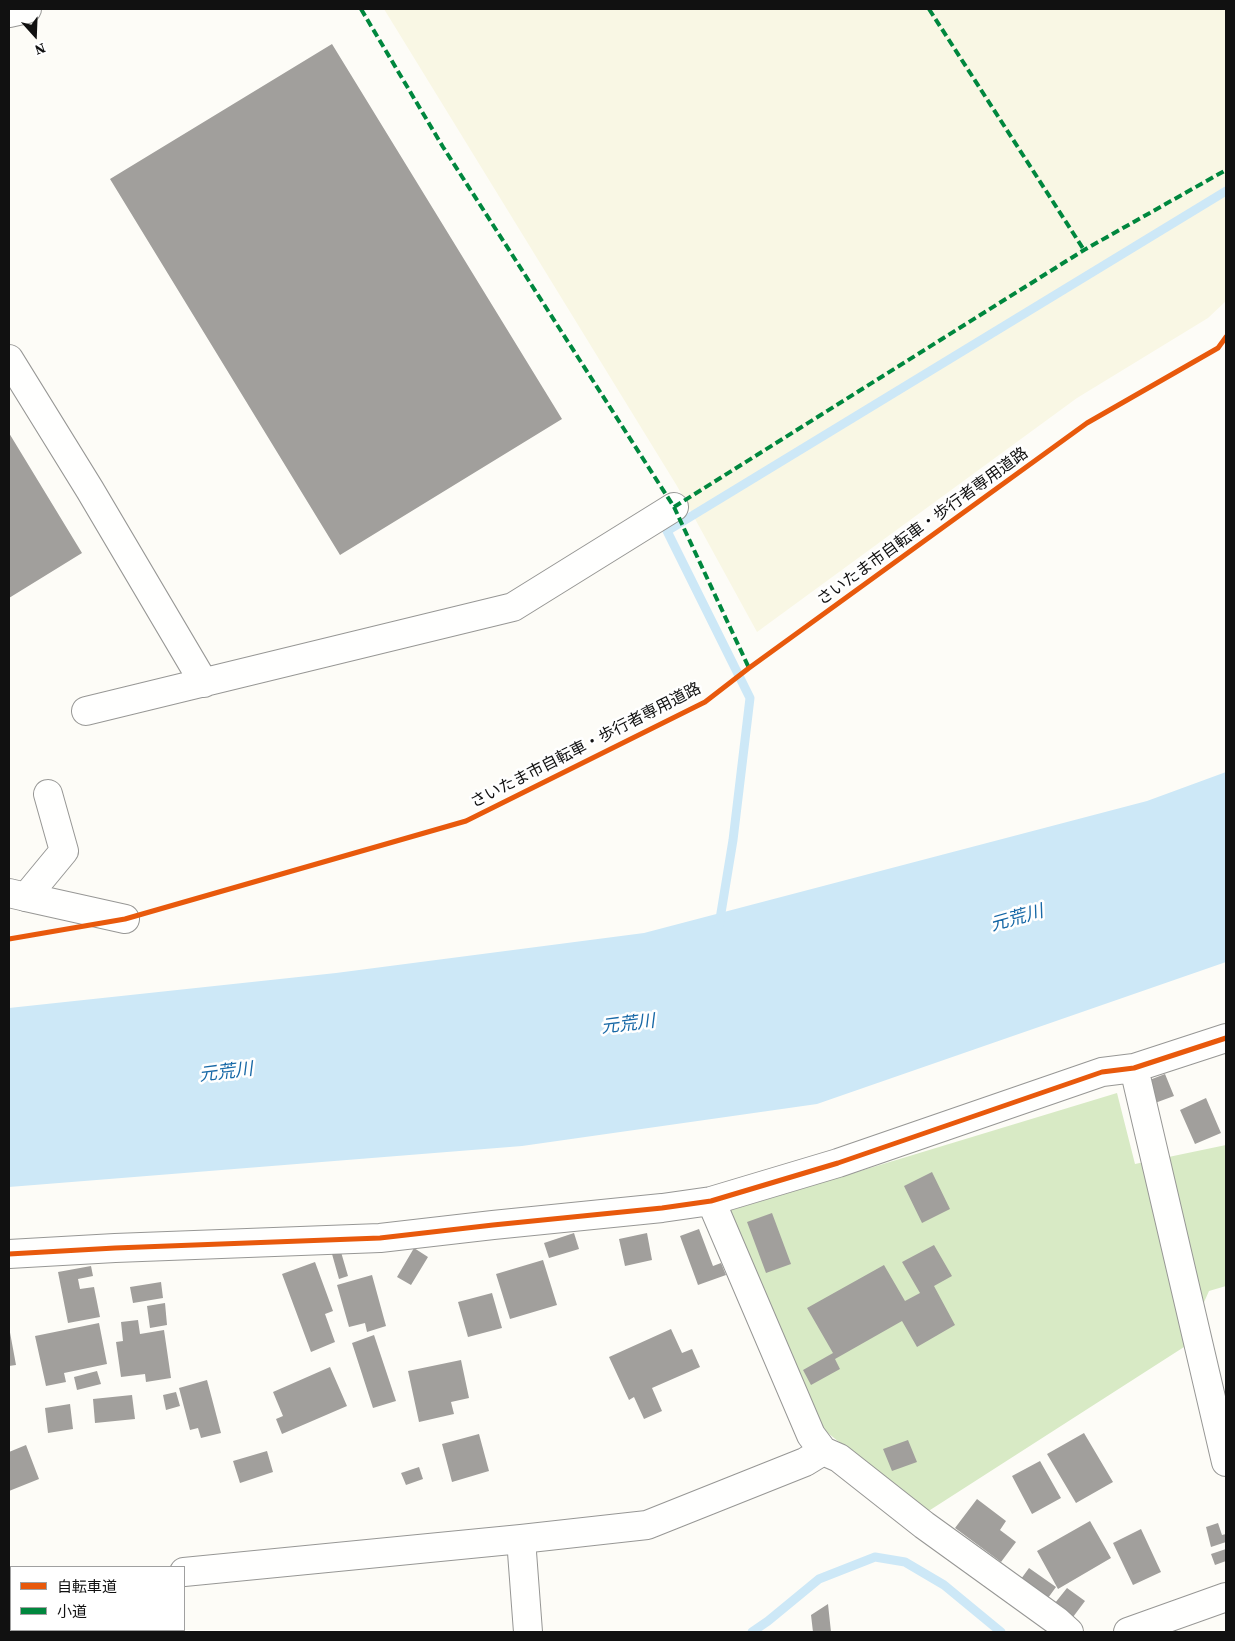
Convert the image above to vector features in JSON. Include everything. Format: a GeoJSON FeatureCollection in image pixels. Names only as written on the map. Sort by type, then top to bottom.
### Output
{"type":"FeatureCollection","features":[{"type":"Feature","properties":{"kind":"street"},"geometry":{"type":"LineString","coordinates":[[9,13],[27,9]]}},
{"type":"Feature","properties":{"kind":"street"},"geometry":{"type":"LineString","coordinates":[[9,358],[90,490],[204,683]]}},
{"type":"Feature","properties":{"kind":"street"},"geometry":{"type":"LineString","coordinates":[[86,711],[513,607],[674,507]]}},
{"type":"Feature","properties":{"kind":"street"},"geometry":{"type":"LineString","coordinates":[[18,895],[64,851],[48,794]]}},
{"type":"Feature","properties":{"kind":"street"},"geometry":{"type":"LineString","coordinates":[[18,895],[125,919]]}},
{"type":"Feature","properties":{"kind":"street"},"geometry":{"type":"LineString","coordinates":[[9,1254],[380,1238],[662,1208],[711,1201],[838,1163],[1102,1072],[1134,1068],[1226,1038]]}},
{"type":"Feature","properties":{"kind":"street"},"geometry":{"type":"LineString","coordinates":[[1134,1068],[1226,1462]]}},
{"type":"Feature","properties":{"kind":"street"},"geometry":{"type":"LineString","coordinates":[[711,1201],[811,1435],[823,1451],[839,1458],[924,1525],[1057,1621],[1069,1632]]}},
{"type":"Feature","properties":{"kind":"street"},"geometry":{"type":"LineString","coordinates":[[185,1572],[647,1525],[805,1462],[823,1451]]}},
{"type":"Feature","properties":{"kind":"street"},"geometry":{"type":"LineString","coordinates":[[521,1539],[528,1632]]}},
{"type":"Feature","properties":{"kind":"street"},"geometry":{"type":"LineString","coordinates":[[1128,1632],[1226,1597]]}},
{"type":"Feature","properties":{"kind":"shaded area"},"geometry":{"type":"Polygon","coordinates":[[[384,9],[1226,9],[1226,301],[1208,318],[1077,398],[757,632],[677,486],[384,9]]]}},
{"type":"Feature","properties":{"kind":"green space"},"geometry":{"type":"Polygon","coordinates":[[[1117,1093],[1135,1164],[1226,1145],[1226,1286],[1209,1291],[1184,1347],[927,1512],[824,1430],[725,1212],[1117,1093]]]}},
{"type":"Feature","properties":{"kind":"water","name":"元荒川"},"geometry":{"type":"Polygon","coordinates":[[[1226,772],[1226,962],[817,1104],[522,1146],[9,1187],[9,1008],[336,973],[644,933],[1147,801],[1226,772]]]}},
{"type":"Feature","properties":{"kind":"building"},"geometry":{"type":"Polygon","coordinates":[[[332,44],[562,419],[340,555],[110,179],[332,44]]]}},
{"type":"Feature","properties":{"kind":"building"},"geometry":{"type":"Polygon","coordinates":[[[9,433],[82,553],[9,598],[9,433]]]}},
{"type":"Feature","properties":{"kind":"building"},"geometry":{"type":"Polygon","coordinates":[[[1165,1074],[1174,1096],[1155,1103],[1147,1081],[1165,1074]]]}},
{"type":"Feature","properties":{"kind":"building"},"geometry":{"type":"Polygon","coordinates":[[[1206,1098],[1221,1133],[1195,1144],[1180,1110],[1206,1098]]]}},
{"type":"Feature","properties":{"kind":"building"},"geometry":{"type":"Polygon","coordinates":[[[932,1172],[950,1209],[922,1223],[904,1186],[932,1172]]]}},
{"type":"Feature","properties":{"kind":"building"},"geometry":{"type":"Polygon","coordinates":[[[772,1213],[791,1264],[766,1273],[747,1222],[772,1213]]]}},
{"type":"Feature","properties":{"kind":"building"},"geometry":{"type":"Polygon","coordinates":[[[699,1229],[713,1266],[721,1263],[726,1275],[698,1285],[680,1236],[699,1229]]]}},
{"type":"Feature","properties":{"kind":"building"},"geometry":{"type":"Polygon","coordinates":[[[574,1233],[579,1249],[549,1258],[544,1243],[574,1233]]]}},
{"type":"Feature","properties":{"kind":"building"},"geometry":{"type":"Polygon","coordinates":[[[647,1233],[652,1260],[625,1266],[619,1239],[647,1233]]]}},
{"type":"Feature","properties":{"kind":"building"},"geometry":{"type":"Polygon","coordinates":[[[934,1245],[952,1276],[934,1286],[955,1325],[917,1347],[902,1321],[835,1359],[840,1369],[811,1385],[803,1370],[833,1353],[807,1308],[884,1265],[905,1301],[920,1293],[902,1262],[934,1245]]]}},
{"type":"Feature","properties":{"kind":"building"},"geometry":{"type":"Polygon","coordinates":[[[414,1248],[428,1257],[411,1285],[397,1277],[414,1248]]]}},
{"type":"Feature","properties":{"kind":"building"},"geometry":{"type":"Polygon","coordinates":[[[341,1252],[348,1276],[339,1279],[332,1254],[341,1252]]]}},
{"type":"Feature","properties":{"kind":"building"},"geometry":{"type":"Polygon","coordinates":[[[543,1260],[557,1305],[510,1319],[496,1274],[543,1260]]]}},
{"type":"Feature","properties":{"kind":"building"},"geometry":{"type":"Polygon","coordinates":[[[315,1262],[333,1311],[325,1314],[335,1342],[311,1352],[282,1274],[315,1262]]]}},
{"type":"Feature","properties":{"kind":"building"},"geometry":{"type":"Polygon","coordinates":[[[91,1266],[93,1276],[78,1279],[80,1289],[94,1287],[100,1317],[68,1323],[58,1272],[91,1266]]]}},
{"type":"Feature","properties":{"kind":"building"},"geometry":{"type":"Polygon","coordinates":[[[372,1275],[386,1326],[367,1332],[365,1323],[349,1327],[337,1285],[372,1275]]]}},
{"type":"Feature","properties":{"kind":"building"},"geometry":{"type":"Polygon","coordinates":[[[161,1282],[163,1298],[133,1303],[130,1287],[161,1282]]]}},
{"type":"Feature","properties":{"kind":"building"},"geometry":{"type":"Polygon","coordinates":[[[492,1293],[502,1328],[468,1337],[458,1302],[492,1293]]]}},
{"type":"Feature","properties":{"kind":"building"},"geometry":{"type":"Polygon","coordinates":[[[165,1303],[167,1325],[150,1328],[147,1306],[165,1303]]]}},
{"type":"Feature","properties":{"kind":"building"},"geometry":{"type":"Polygon","coordinates":[[[138,1320],[140,1334],[164,1330],[171,1378],[146,1382],[145,1374],[121,1377],[116,1342],[123,1341],[121,1322],[138,1320]]]}},
{"type":"Feature","properties":{"kind":"building"},"geometry":{"type":"Polygon","coordinates":[[[99,1323],[107,1364],[64,1373],[66,1382],[46,1386],[35,1336],[99,1323]]]}},
{"type":"Feature","properties":{"kind":"building"},"geometry":{"type":"Polygon","coordinates":[[[9,1327],[16,1365],[9,1366],[9,1327]]]}},
{"type":"Feature","properties":{"kind":"building"},"geometry":{"type":"Polygon","coordinates":[[[671,1329],[682,1353],[692,1349],[700,1367],[652,1388],[662,1411],[644,1419],[634,1397],[629,1400],[609,1357],[671,1329]]]}},
{"type":"Feature","properties":{"kind":"building"},"geometry":{"type":"Polygon","coordinates":[[[374,1335],[396,1401],[373,1408],[352,1343],[374,1335]]]}},
{"type":"Feature","properties":{"kind":"building"},"geometry":{"type":"Polygon","coordinates":[[[461,1360],[469,1398],[451,1402],[454,1414],[419,1422],[408,1371],[461,1360]]]}},
{"type":"Feature","properties":{"kind":"building"},"geometry":{"type":"Polygon","coordinates":[[[330,1367],[347,1406],[282,1434],[276,1419],[283,1416],[273,1392],[330,1367]]]}},
{"type":"Feature","properties":{"kind":"building"},"geometry":{"type":"Polygon","coordinates":[[[97,1371],[101,1384],[77,1390],[74,1377],[97,1371]]]}},
{"type":"Feature","properties":{"kind":"building"},"geometry":{"type":"Polygon","coordinates":[[[207,1380],[221,1433],[201,1438],[198,1428],[190,1430],[179,1388],[207,1380]]]}},
{"type":"Feature","properties":{"kind":"building"},"geometry":{"type":"Polygon","coordinates":[[[176,1392],[180,1406],[166,1410],[163,1395],[176,1392]]]}},
{"type":"Feature","properties":{"kind":"building"},"geometry":{"type":"Polygon","coordinates":[[[132,1395],[135,1419],[95,1423],[93,1399],[132,1395]]]}},
{"type":"Feature","properties":{"kind":"building"},"geometry":{"type":"Polygon","coordinates":[[[70,1404],[73,1429],[48,1433],[45,1408],[70,1404]]]}},
{"type":"Feature","properties":{"kind":"building"},"geometry":{"type":"Polygon","coordinates":[[[1084,1433],[1113,1482],[1076,1503],[1047,1454],[1084,1433]]]}},
{"type":"Feature","properties":{"kind":"building"},"geometry":{"type":"Polygon","coordinates":[[[479,1434],[489,1471],[452,1482],[442,1444],[479,1434]]]}},
{"type":"Feature","properties":{"kind":"building"},"geometry":{"type":"Polygon","coordinates":[[[908,1440],[917,1462],[892,1471],[883,1449],[908,1440]]]}},
{"type":"Feature","properties":{"kind":"building"},"geometry":{"type":"Polygon","coordinates":[[[26,1445],[39,1479],[9,1491],[9,1452],[26,1445]]]}},
{"type":"Feature","properties":{"kind":"building"},"geometry":{"type":"Polygon","coordinates":[[[267,1451],[273,1472],[240,1483],[233,1461],[267,1451]]]}},
{"type":"Feature","properties":{"kind":"building"},"geometry":{"type":"Polygon","coordinates":[[[1040,1461],[1061,1498],[1032,1514],[1012,1476],[1040,1461]]]}},
{"type":"Feature","properties":{"kind":"building"},"geometry":{"type":"Polygon","coordinates":[[[419,1467],[423,1479],[406,1485],[401,1473],[419,1467]]]}},
{"type":"Feature","properties":{"kind":"building"},"geometry":{"type":"Polygon","coordinates":[[[977,1499],[1006,1521],[1000,1530],[1016,1542],[1001,1562],[955,1528],[977,1499]]]}},
{"type":"Feature","properties":{"kind":"building"},"geometry":{"type":"Polygon","coordinates":[[[1090,1521],[1111,1558],[1058,1589],[1037,1551],[1090,1521]]]}},
{"type":"Feature","properties":{"kind":"building"},"geometry":{"type":"Polygon","coordinates":[[[1218,1523],[1222,1535],[1226,1534],[1226,1542],[1211,1547],[1206,1527],[1218,1523]]]}},
{"type":"Feature","properties":{"kind":"building"},"geometry":{"type":"Polygon","coordinates":[[[1141,1529],[1161,1572],[1133,1585],[1113,1543],[1141,1529]]]}},
{"type":"Feature","properties":{"kind":"building"},"geometry":{"type":"Polygon","coordinates":[[[1226,1549],[1226,1561],[1215,1565],[1211,1554],[1226,1549]]]}},
{"type":"Feature","properties":{"kind":"building"},"geometry":{"type":"Polygon","coordinates":[[[1029,1568],[1056,1587],[1048,1598],[1021,1579],[1029,1568]]]}},
{"type":"Feature","properties":{"kind":"building"},"geometry":{"type":"Polygon","coordinates":[[[1067,1588],[1085,1601],[1073,1617],[1055,1603],[1067,1588]]]}},
{"type":"Feature","properties":{"kind":"building"},"geometry":{"type":"Polygon","coordinates":[[[828,1604],[831,1632],[813,1632],[811,1615],[828,1604]]]}},
{"type":"Feature","properties":{"kind":"waterway"},"geometry":{"type":"LineString","coordinates":[[719,925],[733,840],[750,698],[667,531],[1226,191]]}},
{"type":"Feature","properties":{"kind":"waterway"},"geometry":{"type":"LineString","coordinates":[[752,1632],[819,1579],[875,1557],[905,1562],[944,1585],[1001,1632]]}},
{"type":"Feature","properties":{"kind":"marked path"},"geometry":{"type":"LineString","coordinates":[[361,9],[443,147],[674,507],[749,668]]}},
{"type":"Feature","properties":{"kind":"marked path"},"geometry":{"type":"LineString","coordinates":[[929,9],[1084,250]]}},
{"type":"Feature","properties":{"kind":"marked path"},"geometry":{"type":"LineString","coordinates":[[674,507],[1084,250],[1226,170]]}},
{"type":"Feature","properties":{"kind":"cycle path","name":"さいたま市自転車・歩行者専用道路"},"geometry":{"type":"LineString","coordinates":[[9,939],[125,919],[466,821],[705,702],[749,668],[1087,423],[1218,348],[1226,337]]}},
{"type":"Feature","properties":{"kind":"cycle path"},"geometry":{"type":"LineString","coordinates":[[9,1254],[380,1238],[662,1208],[711,1201],[838,1163],[1102,1072],[1134,1068],[1226,1038]]}}]}
